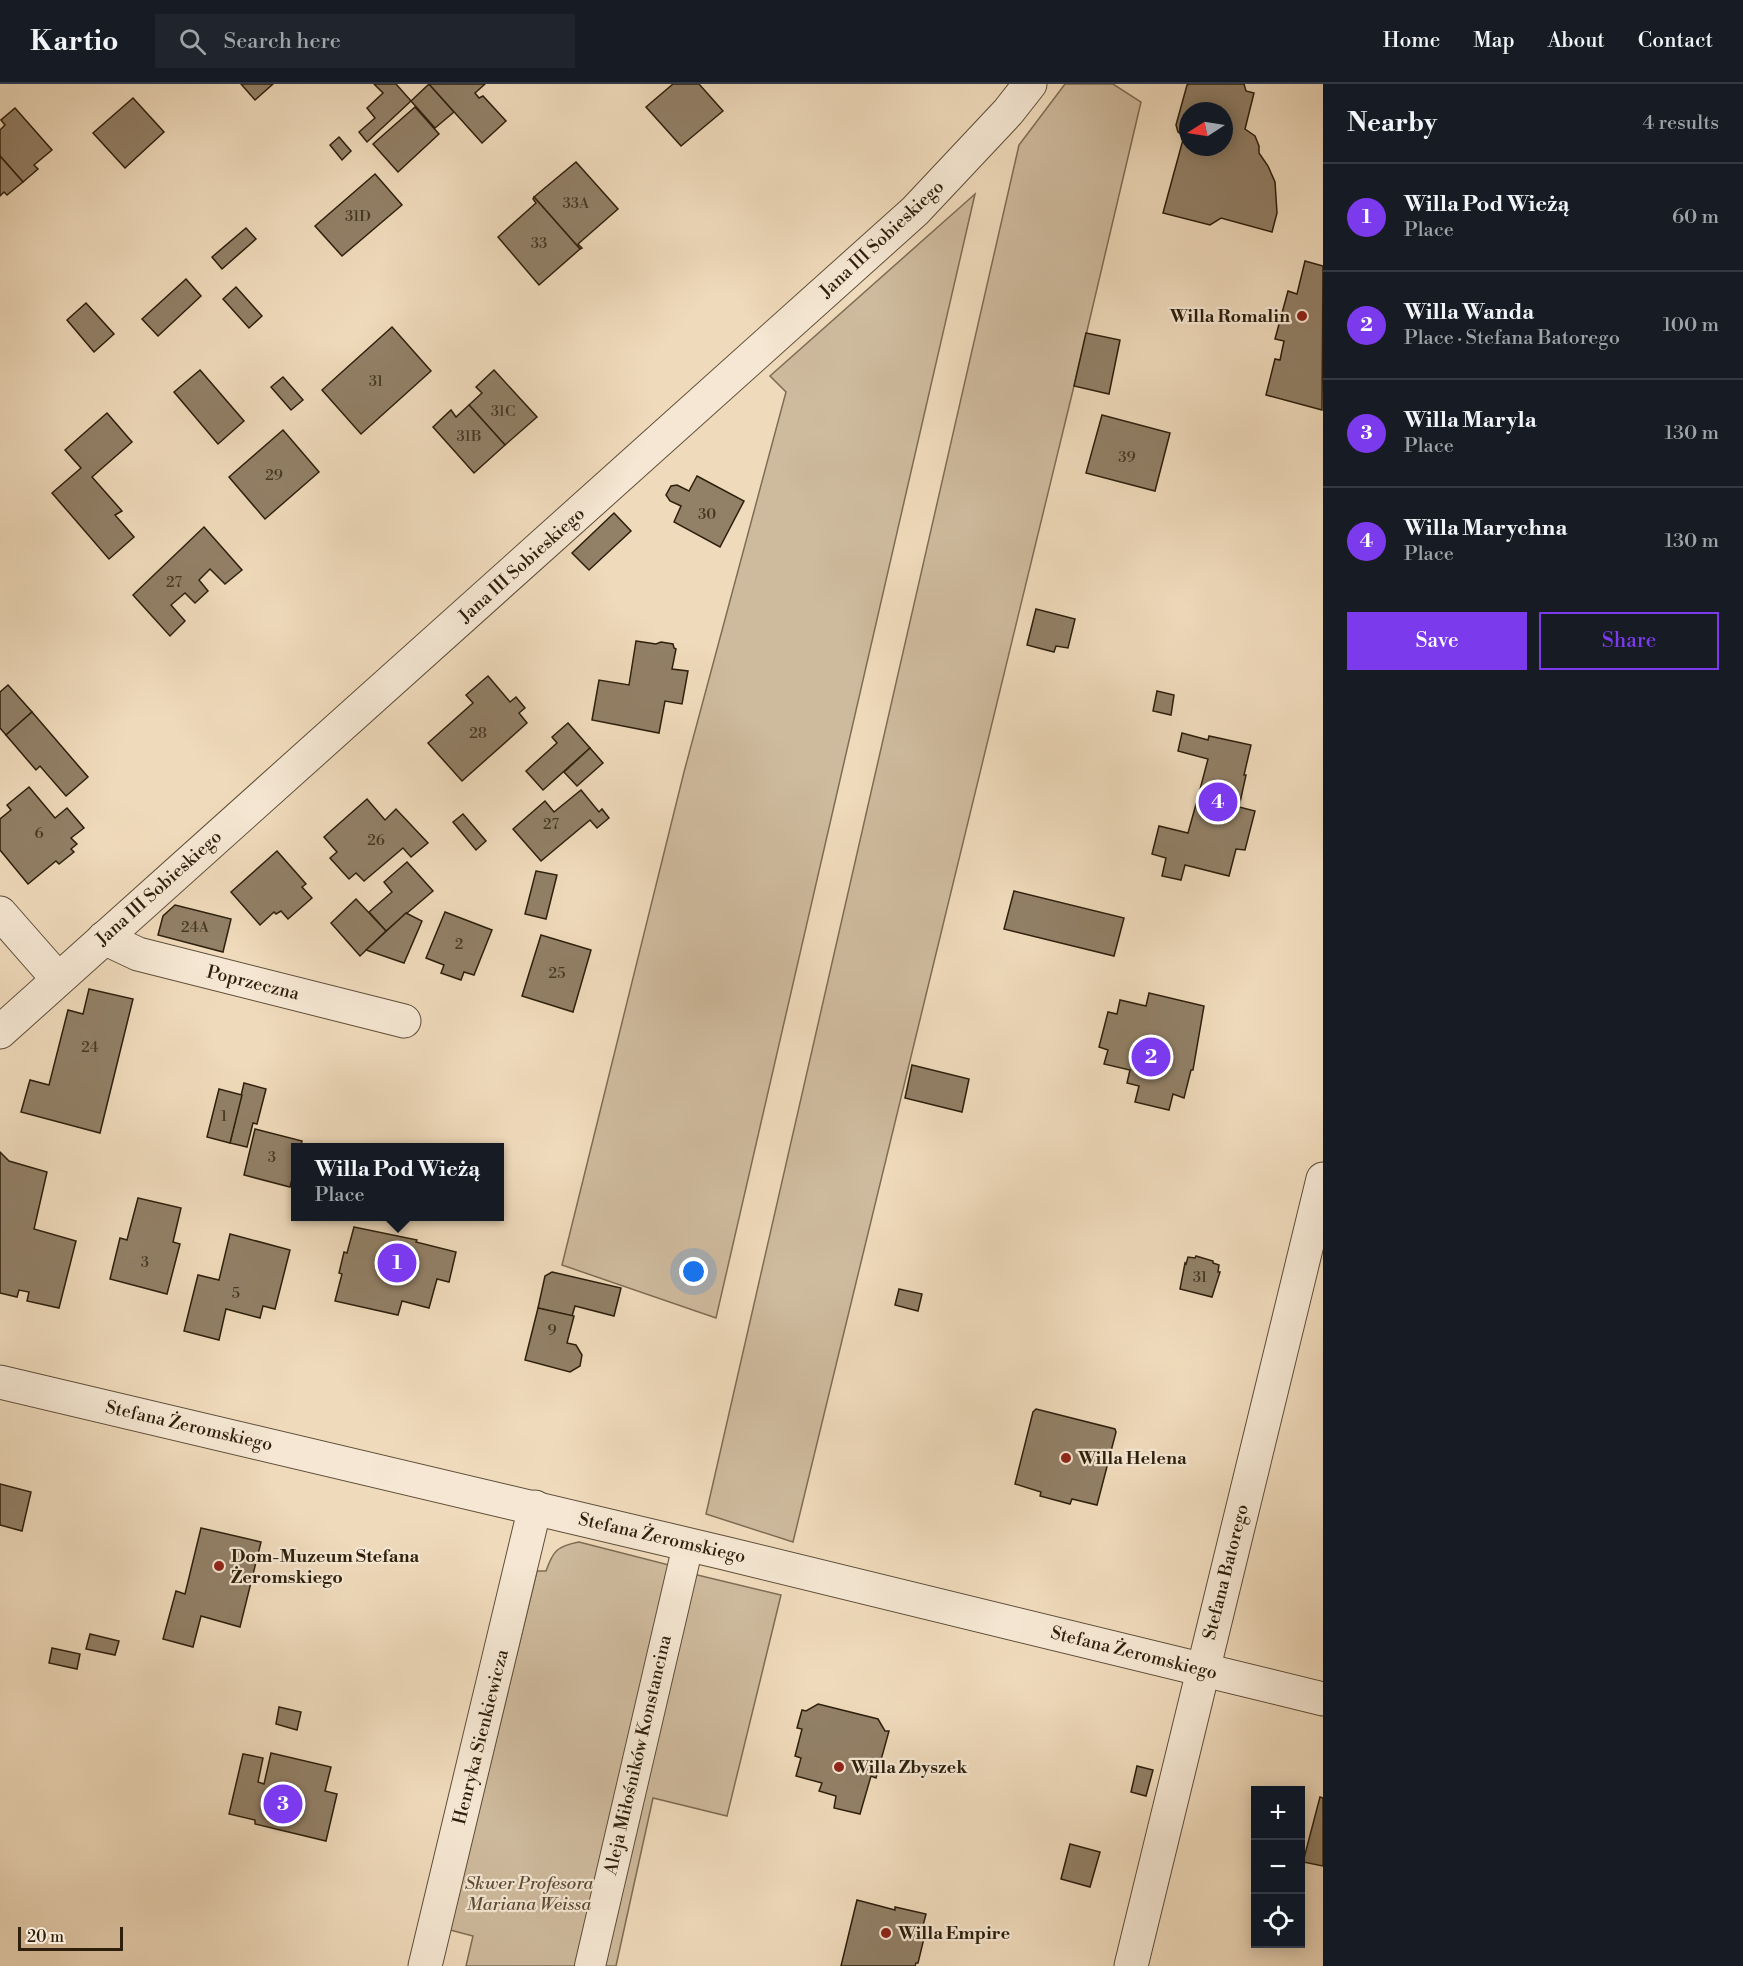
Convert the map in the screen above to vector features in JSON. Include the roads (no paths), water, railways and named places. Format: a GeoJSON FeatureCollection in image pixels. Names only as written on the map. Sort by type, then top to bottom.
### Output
{"type":"FeatureCollection","features":[{"type":"Feature","properties":{"kind":"street","name":"Jana III Sobieskiego"},"geometry":{"type":"LineString","coordinates":[[0,1032],[915,211],[1008,112],[1030,84]]}},
{"type":"Feature","properties":{"kind":"street"},"geometry":{"type":"LineString","coordinates":[[0,913],[58,979]]}},
{"type":"Feature","properties":{"kind":"street","name":"Poprzeczna"},"geometry":{"type":"LineString","coordinates":[[104,938],[138,954],[404,1021]]}},
{"type":"Feature","properties":{"kind":"street","name":"Stefana Batorego"},"geometry":{"type":"LineString","coordinates":[[1131,1966],[1323,1179]]}},
{"type":"Feature","properties":{"kind":"street","name":"Stefana Żeromskiego"},"geometry":{"type":"LineString","coordinates":[[0,1382],[535,1507],[1323,1699]]}},
{"type":"Feature","properties":{"kind":"street","name":"Henryka Sienkiewicza"},"geometry":{"type":"LineString","coordinates":[[425,1966],[535,1507]]}},
{"type":"Feature","properties":{"kind":"street","name":"Aleja Miłośników Konstancina"},"geometry":{"type":"LineString","coordinates":[[590,1966],[688,1545]]}},
{"type":"Feature","properties":{"kind":"place","name":"Willa Romalin"},"geometry":{"type":"Point","coordinates":[1302,316]}},
{"type":"Feature","properties":{"kind":"place","name":"Willa Marychna"},"geometry":{"type":"Point","coordinates":[1218,802]}},
{"type":"Feature","properties":{"kind":"place","name":"Willa Wanda"},"geometry":{"type":"Point","coordinates":[1151,1057]}},
{"type":"Feature","properties":{"kind":"place","name":"Willa Pod Wieżą"},"geometry":{"type":"Point","coordinates":[397,1263]}},
{"type":"Feature","properties":{"kind":"place","name":"Willa Helena"},"geometry":{"type":"Point","coordinates":[1066,1458]}},
{"type":"Feature","properties":{"kind":"place","name":"Dom-Muzeum Stefana Żeromskiego"},"geometry":{"type":"Point","coordinates":[219,1566]}},
{"type":"Feature","properties":{"kind":"place","name":"Willa Zbyszek"},"geometry":{"type":"Point","coordinates":[839,1767]}},
{"type":"Feature","properties":{"kind":"place","name":"Willa Maryla"},"geometry":{"type":"Point","coordinates":[283,1804]}},
{"type":"Feature","properties":{"kind":"place","name":"Willa Empire"},"geometry":{"type":"Point","coordinates":[886,1933]}},
{"type":"Feature","properties":{"kind":"park label","name":"Skwer Profesora Mariana Weissa"},"geometry":{"type":"Point","coordinates":[529,1893]}}]}
